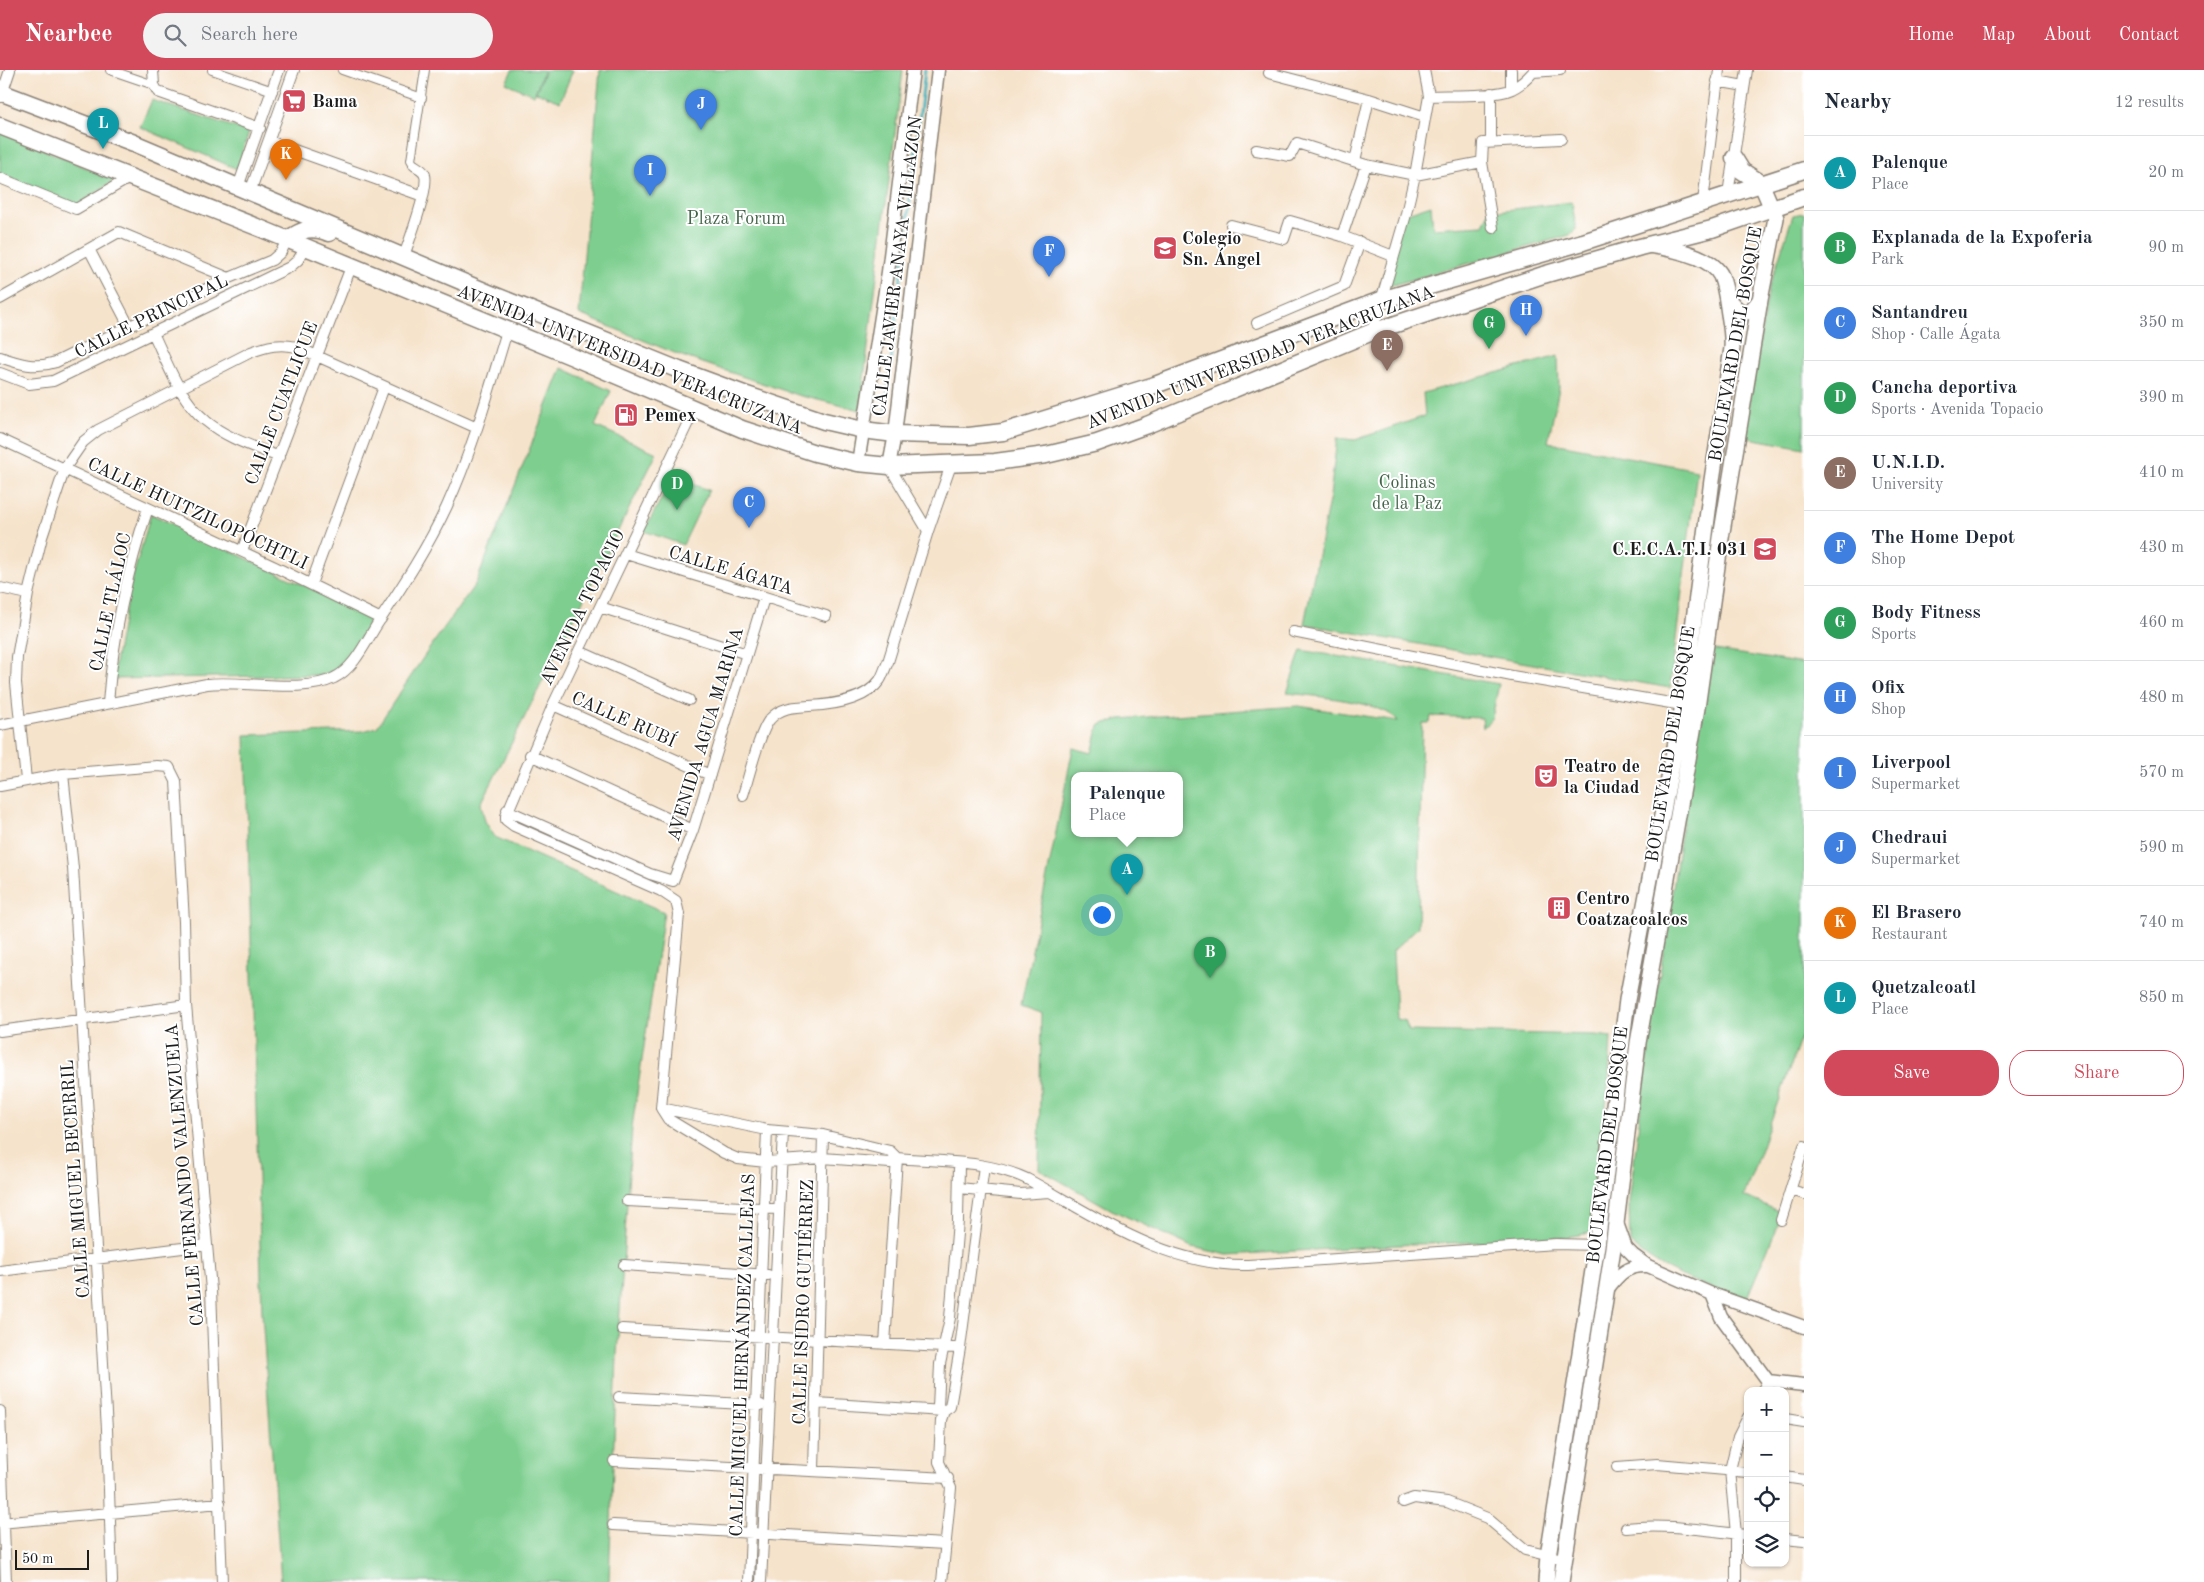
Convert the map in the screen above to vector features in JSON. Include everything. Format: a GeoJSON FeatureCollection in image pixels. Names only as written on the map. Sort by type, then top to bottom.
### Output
{"type":"FeatureCollection","features":[{"type":"Feature","properties":{"kind":"main road","name":"AVENIDA UNIVERSIDAD VERACRUZANA"},"geometry":{"type":"LineString","coordinates":[[1,95],[134,143],[285,209],[404,256],[679,370],[795,412],[863,430],[895,434],[968,436],[1003,432],[1155,385],[1381,300],[1549,252],[1804,170]]}},
{"type":"Feature","properties":{"kind":"main road","name":"AVENIDA UNIVERSIDAD VERACRUZANA"},"geometry":{"type":"LineString","coordinates":[[0,126],[262,229],[293,235],[306,247],[351,267],[694,410],[788,446],[858,463],[888,466],[951,465],[1025,458],[1097,443],[1147,425],[1372,332],[1509,286],[1647,245],[1712,229],[1804,197]]}},
{"type":"Feature","properties":{"kind":"main road"},"geometry":{"type":"LineString","coordinates":[[1734,158],[1742,171],[1761,183]]}},
{"type":"Feature","properties":{"kind":"main road","name":"BOULEVARD DEL BOSQUE"},"geometry":{"type":"LineString","coordinates":[[1561,1582],[1616,1220],[1638,1043],[1690,706],[1760,300],[1776,218],[1773,207],[1761,183]]}},
{"type":"Feature","properties":{"kind":"main road"},"geometry":{"type":"LineString","coordinates":[[262,229],[280,223],[285,209]]}},
{"type":"Feature","properties":{"kind":"main road"},"geometry":{"type":"LineString","coordinates":[[285,209],[293,235],[313,229],[321,230],[372,252],[404,256]]}},
{"type":"Feature","properties":{"kind":"main road","name":"BOULEVARD DEL BOSQUE"},"geometry":{"type":"LineString","coordinates":[[1546,1582],[1560,1474],[1597,1244],[1633,962],[1690,706],[1712,480],[1730,369],[1733,329],[1720,274],[1707,263],[1678,249],[1647,245]]}},
{"type":"Feature","properties":{"kind":"main road"},"geometry":{"type":"LineString","coordinates":[[1509,286],[1514,277],[1544,263],[1549,252]]}},
{"type":"Feature","properties":{"kind":"main road"},"geometry":{"type":"LineString","coordinates":[[1727,298],[1737,310],[1743,312],[1754,309],[1760,300]]}},
{"type":"Feature","properties":{"kind":"main road"},"geometry":{"type":"LineString","coordinates":[[1620,1065],[1628,1063],[1636,1067]]}},
{"type":"Feature","properties":{"kind":"main road"},"geometry":{"type":"LineString","coordinates":[[1560,1474],[1576,1476]]}},
{"type":"Feature","properties":{"kind":"street"},"geometry":{"type":"LineString","coordinates":[[1,95],[10,70]]}},
{"type":"Feature","properties":{"kind":"street"},"geometry":{"type":"LineString","coordinates":[[110,70],[154,86]]}},
{"type":"Feature","properties":{"kind":"street"},"geometry":{"type":"LineString","coordinates":[[153,70],[154,86],[158,92],[260,128]]}},
{"type":"Feature","properties":{"kind":"street"},"geometry":{"type":"LineString","coordinates":[[212,70],[273,91]]}},
{"type":"Feature","properties":{"kind":"street"},"geometry":{"type":"LineString","coordinates":[[244,190],[260,128],[279,70]]}},
{"type":"Feature","properties":{"kind":"street"},"geometry":{"type":"LineString","coordinates":[[244,190],[269,141],[294,70]]}},
{"type":"Feature","properties":{"kind":"street"},"geometry":{"type":"LineString","coordinates":[[342,70],[422,98]]}},
{"type":"Feature","properties":{"kind":"street"},"geometry":{"type":"LineString","coordinates":[[404,256],[423,196],[425,175],[411,160],[425,70]]}},
{"type":"Feature","properties":{"kind":"street","name":"CALLE JAVIER ANAYA VILLAZON"},"geometry":{"type":"LineString","coordinates":[[858,463],[888,272],[913,70]]}},
{"type":"Feature","properties":{"kind":"street","name":"CALLE JAVIER ANAYA VILLAZON"},"geometry":{"type":"LineString","coordinates":[[888,466],[895,434],[938,70]]}},
{"type":"Feature","properties":{"kind":"street"},"geometry":{"type":"LineString","coordinates":[[1372,332],[1405,218],[1415,175],[1429,96],[1424,70]]}},
{"type":"Feature","properties":{"kind":"street"},"geometry":{"type":"LineString","coordinates":[[1511,70],[1511,89]]}},
{"type":"Feature","properties":{"kind":"street"},"geometry":{"type":"LineString","coordinates":[[1429,96],[1492,93],[1511,89],[1524,82],[1533,72],[1560,70]]}},
{"type":"Feature","properties":{"kind":"street"},"geometry":{"type":"LineString","coordinates":[[1703,202],[1718,70]]}},
{"type":"Feature","properties":{"kind":"street"},"geometry":{"type":"LineString","coordinates":[[1728,194],[1747,70]]}},
{"type":"Feature","properties":{"kind":"street"},"geometry":{"type":"LineString","coordinates":[[1269,73],[1369,99],[1425,117]]}},
{"type":"Feature","properties":{"kind":"street"},"geometry":{"type":"LineString","coordinates":[[1717,81],[1744,86]]}},
{"type":"Feature","properties":{"kind":"street"},"geometry":{"type":"LineString","coordinates":[[1491,142],[1492,93]]}},
{"type":"Feature","properties":{"kind":"street"},"geometry":{"type":"LineString","coordinates":[[1355,161],[1369,99]]}},
{"type":"Feature","properties":{"kind":"street"},"geometry":{"type":"LineString","coordinates":[[1493,228],[1482,162],[1482,143],[1561,139]]}},
{"type":"Feature","properties":{"kind":"street"},"geometry":{"type":"LineString","coordinates":[[269,141],[423,196]]}},
{"type":"Feature","properties":{"kind":"street"},"geometry":{"type":"LineString","coordinates":[[1256,150],[1290,156],[1297,143],[1366,165],[1415,175],[1482,162]]}},
{"type":"Feature","properties":{"kind":"street"},"geometry":{"type":"LineString","coordinates":[[1342,236],[1366,165]]}},
{"type":"Feature","properties":{"kind":"street"},"geometry":{"type":"LineString","coordinates":[[0,178],[76,209],[131,177]]}},
{"type":"Feature","properties":{"kind":"street"},"geometry":{"type":"LineString","coordinates":[[1231,225],[1284,239],[1290,221],[1360,242],[1393,256]]}},
{"type":"Feature","properties":{"kind":"street"},"geometry":{"type":"LineString","coordinates":[[0,299],[119,232],[229,278]]}},
{"type":"Feature","properties":{"kind":"street","name":"CALLE PRINCIPAL"},"geometry":{"type":"LineString","coordinates":[[0,356],[33,366],[44,366],[229,278],[272,260],[281,252],[293,235]]}},
{"type":"Feature","properties":{"kind":"street"},"geometry":{"type":"LineString","coordinates":[[1257,324],[1344,286],[1360,242]]}},
{"type":"Feature","properties":{"kind":"street","name":"CALLE PRINCIPAL"},"geometry":{"type":"LineString","coordinates":[[0,374],[29,384],[52,381],[290,267],[298,260],[306,247]]}},
{"type":"Feature","properties":{"kind":"street"},"geometry":{"type":"LineString","coordinates":[[89,249],[129,326]]}},
{"type":"Feature","properties":{"kind":"street","name":"CALLE CUATLICUE"},"geometry":{"type":"LineString","coordinates":[[242,551],[351,267]]}},
{"type":"Feature","properties":{"kind":"street"},"geometry":{"type":"LineString","coordinates":[[0,725],[224,682],[291,686],[323,682],[344,672],[412,572],[433,534],[457,481],[477,428],[507,331]]}},
{"type":"Feature","properties":{"kind":"street"},"geometry":{"type":"LineString","coordinates":[[153,333],[180,387],[206,422],[221,431],[279,457]]}},
{"type":"Feature","properties":{"kind":"street"},"geometry":{"type":"LineString","coordinates":[[26,780],[18,722],[16,684],[17,657],[28,594],[47,521],[65,468],[83,442],[98,430],[251,352],[270,345],[283,344],[297,347],[316,355],[477,428]]}},
{"type":"Feature","properties":{"kind":"street"},"geometry":{"type":"LineString","coordinates":[[311,584],[384,387]]}},
{"type":"Feature","properties":{"kind":"street","name":"AVENIDA TOPACIO"},"geometry":{"type":"LineString","coordinates":[[507,815],[530,756],[553,705],[694,410]]}},
{"type":"Feature","properties":{"kind":"street","name":"CALLE HUITZILOPÓCHTLI"},"geometry":{"type":"LineString","coordinates":[[0,439],[242,551],[381,619]]}},
{"type":"Feature","properties":{"kind":"street"},"geometry":{"type":"LineString","coordinates":[[743,795],[765,726],[775,714],[788,708],[815,706],[857,697],[870,691],[880,680],[888,662],[928,531],[951,465]]}},
{"type":"Feature","properties":{"kind":"street"},"geometry":{"type":"LineString","coordinates":[[888,466],[928,531]]}},
{"type":"Feature","properties":{"kind":"street","name":"CALLE TLÁLOC"},"geometry":{"type":"LineString","coordinates":[[108,703],[110,674],[122,603],[131,562],[148,508]]}},
{"type":"Feature","properties":{"kind":"street","name":"CALLE ÁGATA"},"geometry":{"type":"LineString","coordinates":[[626,554],[826,616]]}},
{"type":"Feature","properties":{"kind":"street"},"geometry":{"type":"LineString","coordinates":[[0,588],[28,594]]}},
{"type":"Feature","properties":{"kind":"street","name":"AVENIDA AGUA MARINA"},"geometry":{"type":"LineString","coordinates":[[507,815],[650,874],[669,881],[675,879],[693,830],[764,598]]}},
{"type":"Feature","properties":{"kind":"street"},"geometry":{"type":"LineString","coordinates":[[600,607],[747,654]]}},
{"type":"Feature","properties":{"kind":"street"},"geometry":{"type":"LineString","coordinates":[[1293,632],[1512,676],[1690,706]]}},
{"type":"Feature","properties":{"kind":"street"},"geometry":{"type":"LineString","coordinates":[[578,651],[689,700]]}},
{"type":"Feature","properties":{"kind":"street","name":"CALLE RUBÍ"},"geometry":{"type":"LineString","coordinates":[[553,705],[710,775]]}},
{"type":"Feature","properties":{"kind":"street"},"geometry":{"type":"LineString","coordinates":[[530,756],[693,830]]}},
{"type":"Feature","properties":{"kind":"street","name":"CALLE FERNANDO VALENZUELA"},"geometry":{"type":"LineString","coordinates":[[63,774],[169,767],[176,781],[184,922],[186,1005],[211,1290],[222,1582]]}},
{"type":"Feature","properties":{"kind":"street"},"geometry":{"type":"LineString","coordinates":[[0,786],[63,774]]}},
{"type":"Feature","properties":{"kind":"street","name":"CALLE MIGUEL BECERRIL"},"geometry":{"type":"LineString","coordinates":[[63,774],[73,868],[80,1018],[97,1259],[111,1513],[112,1582]]}},
{"type":"Feature","properties":{"kind":"street"},"geometry":{"type":"LineString","coordinates":[[507,815],[514,826],[672,897],[676,901],[679,914],[660,1108],[668,1119],[724,1153],[738,1159],[766,1162],[823,1158],[890,1163],[897,1158]]}},
{"type":"Feature","properties":{"kind":"street"},"geometry":{"type":"LineString","coordinates":[[0,1031],[80,1018],[186,1005]]}},
{"type":"Feature","properties":{"kind":"street"},"geometry":{"type":"LineString","coordinates":[[660,1108],[767,1130],[823,1135],[890,1151],[897,1158],[984,1166],[1019,1175],[1161,1250],[1200,1261],[1232,1266],[1556,1244],[1597,1244]]}},
{"type":"Feature","properties":{"kind":"street","name":"CALLE MIGUEL HERNÁNDEZ CALLEJAS"},"geometry":{"type":"LineString","coordinates":[[749,1582],[767,1130]]}},
{"type":"Feature","properties":{"kind":"street","name":"CALLE MIGUEL HERNÁNDEZ CALLEJAS"},"geometry":{"type":"LineString","coordinates":[[761,1582],[783,1132]]}},
{"type":"Feature","properties":{"kind":"street","name":"CALLE ISIDRO GUTIÉRREZ"},"geometry":{"type":"LineString","coordinates":[[814,1470],[823,1135]]}},
{"type":"Feature","properties":{"kind":"street"},"geometry":{"type":"LineString","coordinates":[[1780,1220],[1804,1146]]}},
{"type":"Feature","properties":{"kind":"street"},"geometry":{"type":"LineString","coordinates":[[885,1344],[897,1158]]}},
{"type":"Feature","properties":{"kind":"street"},"geometry":{"type":"LineString","coordinates":[[944,1411],[938,1407],[938,1378],[950,1318],[958,1221],[959,1164]]}},
{"type":"Feature","properties":{"kind":"street"},"geometry":{"type":"LineString","coordinates":[[942,1582],[951,1488],[939,1462],[941,1420],[944,1411],[950,1406],[960,1348],[984,1166]]}},
{"type":"Feature","properties":{"kind":"street"},"geometry":{"type":"LineString","coordinates":[[959,1188],[1028,1194],[1049,1192]]}},
{"type":"Feature","properties":{"kind":"street"},"geometry":{"type":"LineString","coordinates":[[1790,1190],[1804,1194]]}},
{"type":"Feature","properties":{"kind":"street"},"geometry":{"type":"LineString","coordinates":[[627,1201],[779,1209]]}},
{"type":"Feature","properties":{"kind":"street"},"geometry":{"type":"LineString","coordinates":[[1616,1220],[1626,1248],[1648,1266],[1712,1294],[1804,1327]]}},
{"type":"Feature","properties":{"kind":"street"},"geometry":{"type":"LineString","coordinates":[[0,1271],[206,1245]]}},
{"type":"Feature","properties":{"kind":"street"},"geometry":{"type":"LineString","coordinates":[[624,1265],[776,1275]]}},
{"type":"Feature","properties":{"kind":"street"},"geometry":{"type":"LineString","coordinates":[[1606,1290],[1624,1270],[1634,1266],[1648,1266]]}},
{"type":"Feature","properties":{"kind":"street"},"geometry":{"type":"LineString","coordinates":[[1712,1294],[1715,1305],[1765,1386],[1804,1385]]}},
{"type":"Feature","properties":{"kind":"street"},"geometry":{"type":"LineString","coordinates":[[1727,1324],[1729,1310],[1742,1305]]}},
{"type":"Feature","properties":{"kind":"street"},"geometry":{"type":"LineString","coordinates":[[622,1329],[960,1348]]}},
{"type":"Feature","properties":{"kind":"street"},"geometry":{"type":"LineString","coordinates":[[619,1397],[770,1405]]}},
{"type":"Feature","properties":{"kind":"street"},"geometry":{"type":"LineString","coordinates":[[816,1404],[944,1411]]}},
{"type":"Feature","properties":{"kind":"street"},"geometry":{"type":"LineString","coordinates":[[0,1411],[2,1523],[6,1582]]}},
{"type":"Feature","properties":{"kind":"street"},"geometry":{"type":"LineString","coordinates":[[1789,1420],[1804,1422]]}},
{"type":"Feature","properties":{"kind":"street"},"geometry":{"type":"LineString","coordinates":[[1736,1582],[1736,1534],[1730,1470],[1738,1437],[1744,1424]]}},
{"type":"Feature","properties":{"kind":"street"},"geometry":{"type":"LineString","coordinates":[[614,1461],[948,1478]]}},
{"type":"Feature","properties":{"kind":"street"},"geometry":{"type":"LineString","coordinates":[[1617,1467],[1657,1464],[1744,1472]]}},
{"type":"Feature","properties":{"kind":"street"},"geometry":{"type":"LineString","coordinates":[[1789,1478],[1804,1480]]}},
{"type":"Feature","properties":{"kind":"street"},"geometry":{"type":"LineString","coordinates":[[1403,1502],[1414,1498],[1447,1502],[1464,1508],[1487,1518],[1524,1550],[1563,1559]]}},
{"type":"Feature","properties":{"kind":"street"},"geometry":{"type":"LineString","coordinates":[[2,1523],[220,1503]]}},
{"type":"Feature","properties":{"kind":"street"},"geometry":{"type":"LineString","coordinates":[[613,1525],[945,1544]]}},
{"type":"Feature","properties":{"kind":"street"},"geometry":{"type":"LineString","coordinates":[[1626,1528],[1661,1526],[1744,1535]]}},
{"type":"Feature","properties":{"kind":"street"},"geometry":{"type":"LineString","coordinates":[[1789,1539],[1804,1541]]}},
{"type":"Feature","properties":{"kind":"green space"},"geometry":{"type":"Polygon","coordinates":[[[512,70],[544,70],[534,95],[506,83],[512,70]]]}},
{"type":"Feature","properties":{"kind":"green space"},"geometry":{"type":"Polygon","coordinates":[[[545,70],[573,70],[560,102],[536,92],[545,70]]]}},
{"type":"Feature","properties":{"kind":"green space","name":"Plaza Forum"},"geometry":{"type":"Polygon","coordinates":[[[600,70],[903,70],[860,410],[797,395],[682,356],[579,314],[600,70]]]}},
{"type":"Feature","properties":{"kind":"green space"},"geometry":{"type":"Polygon","coordinates":[[[152,100],[249,132],[237,169],[140,127],[152,100]]]}},
{"type":"Feature","properties":{"kind":"green space"},"geometry":{"type":"Polygon","coordinates":[[[0,131],[115,180],[76,206],[0,174],[0,131]]]}},
{"type":"Feature","properties":{"kind":"green space"},"geometry":{"type":"Polygon","coordinates":[[[1572,202],[1576,229],[1570,235],[1389,286],[1381,282],[1404,214],[1431,205],[1433,228],[1483,225],[1489,212],[1572,202]]]}},
{"type":"Feature","properties":{"kind":"green space"},"geometry":{"type":"Polygon","coordinates":[[[1804,213],[1804,448],[1743,437],[1769,288],[1793,215],[1804,213]]]}},
{"type":"Feature","properties":{"kind":"green space","name":"Colinas de la Paz"},"geometry":{"type":"Polygon","coordinates":[[[1558,356],[1559,388],[1548,442],[1697,470],[1670,688],[1304,624],[1330,496],[1337,438],[1355,440],[1425,416],[1423,393],[1558,356]]]}},
{"type":"Feature","properties":{"kind":"green space"},"geometry":{"type":"Polygon","coordinates":[[[562,368],[611,391],[595,426],[657,453],[481,804],[485,821],[495,837],[664,912],[632,1127],[617,1355],[609,1582],[281,1582],[262,1313],[245,735],[363,731],[377,727],[476,583],[562,368]]]}},
{"type":"Feature","properties":{"kind":"green space"},"geometry":{"type":"Polygon","coordinates":[[[673,477],[709,490],[683,545],[644,531],[673,477]]]}},
{"type":"Feature","properties":{"kind":"green space"},"geometry":{"type":"Polygon","coordinates":[[[151,514],[372,617],[344,667],[322,675],[112,679],[129,590],[151,514]]]}},
{"type":"Feature","properties":{"kind":"green space"},"geometry":{"type":"Polygon","coordinates":[[[1709,649],[1804,664],[1804,1029],[1744,1196],[1783,1213],[1746,1300],[1670,1270],[1642,1253],[1630,1243],[1629,1203],[1645,1073],[1709,649]]]}},
{"type":"Feature","properties":{"kind":"green space"},"geometry":{"type":"Polygon","coordinates":[[[1301,650],[1499,684],[1492,718],[1483,728],[1482,718],[1431,716],[1430,723],[1422,723],[1418,927],[1393,951],[1396,1019],[1405,1021],[1409,1031],[1597,1035],[1611,1037],[1609,1076],[1595,1212],[1590,1233],[1567,1237],[1486,1242],[1416,1244],[1228,1255],[1192,1247],[1112,1210],[1039,1169],[1041,1012],[1021,1005],[1073,748],[1092,753],[1099,725],[1120,719],[1298,706],[1398,721],[1390,714],[1363,704],[1287,693],[1301,650]]]}},
{"type":"Feature","properties":{"kind":"waterway"},"geometry":{"type":"LineString","coordinates":[[885,414],[925,70]]}},
{"type":"Feature","properties":{"kind":"place","name":"Bama"},"geometry":{"type":"Point","coordinates":[294,101]}},
{"type":"Feature","properties":{"kind":"place","name":"Chedraui"},"geometry":{"type":"Point","coordinates":[701,130]}},
{"type":"Feature","properties":{"kind":"place","name":"Quetzalcoatl"},"geometry":{"type":"Point","coordinates":[103,149]}},
{"type":"Feature","properties":{"kind":"place","name":"El Brasero"},"geometry":{"type":"Point","coordinates":[286,180]}},
{"type":"Feature","properties":{"kind":"place","name":"Liverpool"},"geometry":{"type":"Point","coordinates":[650,196]}},
{"type":"Feature","properties":{"kind":"place","name":"Colegio Sn. Ángel"},"geometry":{"type":"Point","coordinates":[1165,248]}},
{"type":"Feature","properties":{"kind":"place","name":"The Home Depot"},"geometry":{"type":"Point","coordinates":[1049,277]}},
{"type":"Feature","properties":{"kind":"place","name":"Ofix"},"geometry":{"type":"Point","coordinates":[1526,336]}},
{"type":"Feature","properties":{"kind":"place","name":"Body Fitness"},"geometry":{"type":"Point","coordinates":[1489,349]}},
{"type":"Feature","properties":{"kind":"place","name":"U.N.I.D."},"geometry":{"type":"Point","coordinates":[1387,371]}},
{"type":"Feature","properties":{"kind":"place","name":"Pemex"},"geometry":{"type":"Point","coordinates":[626,415]}},
{"type":"Feature","properties":{"kind":"place","name":"Cancha deportiva"},"geometry":{"type":"Point","coordinates":[677,510]}},
{"type":"Feature","properties":{"kind":"place","name":"Santandreu"},"geometry":{"type":"Point","coordinates":[749,528]}},
{"type":"Feature","properties":{"kind":"place","name":"C.E.C.A.T.I. 031"},"geometry":{"type":"Point","coordinates":[1765,549]}},
{"type":"Feature","properties":{"kind":"place","name":"Teatro de la Ciudad"},"geometry":{"type":"Point","coordinates":[1546,776]}},
{"type":"Feature","properties":{"kind":"place","name":"Palenque"},"geometry":{"type":"Point","coordinates":[1127,895]}},
{"type":"Feature","properties":{"kind":"place","name":"Centro Coatzacoalcos"},"geometry":{"type":"Point","coordinates":[1559,908]}},
{"type":"Feature","properties":{"kind":"place","name":"Explanada de la Expoferia"},"geometry":{"type":"Point","coordinates":[1210,978]}}]}
